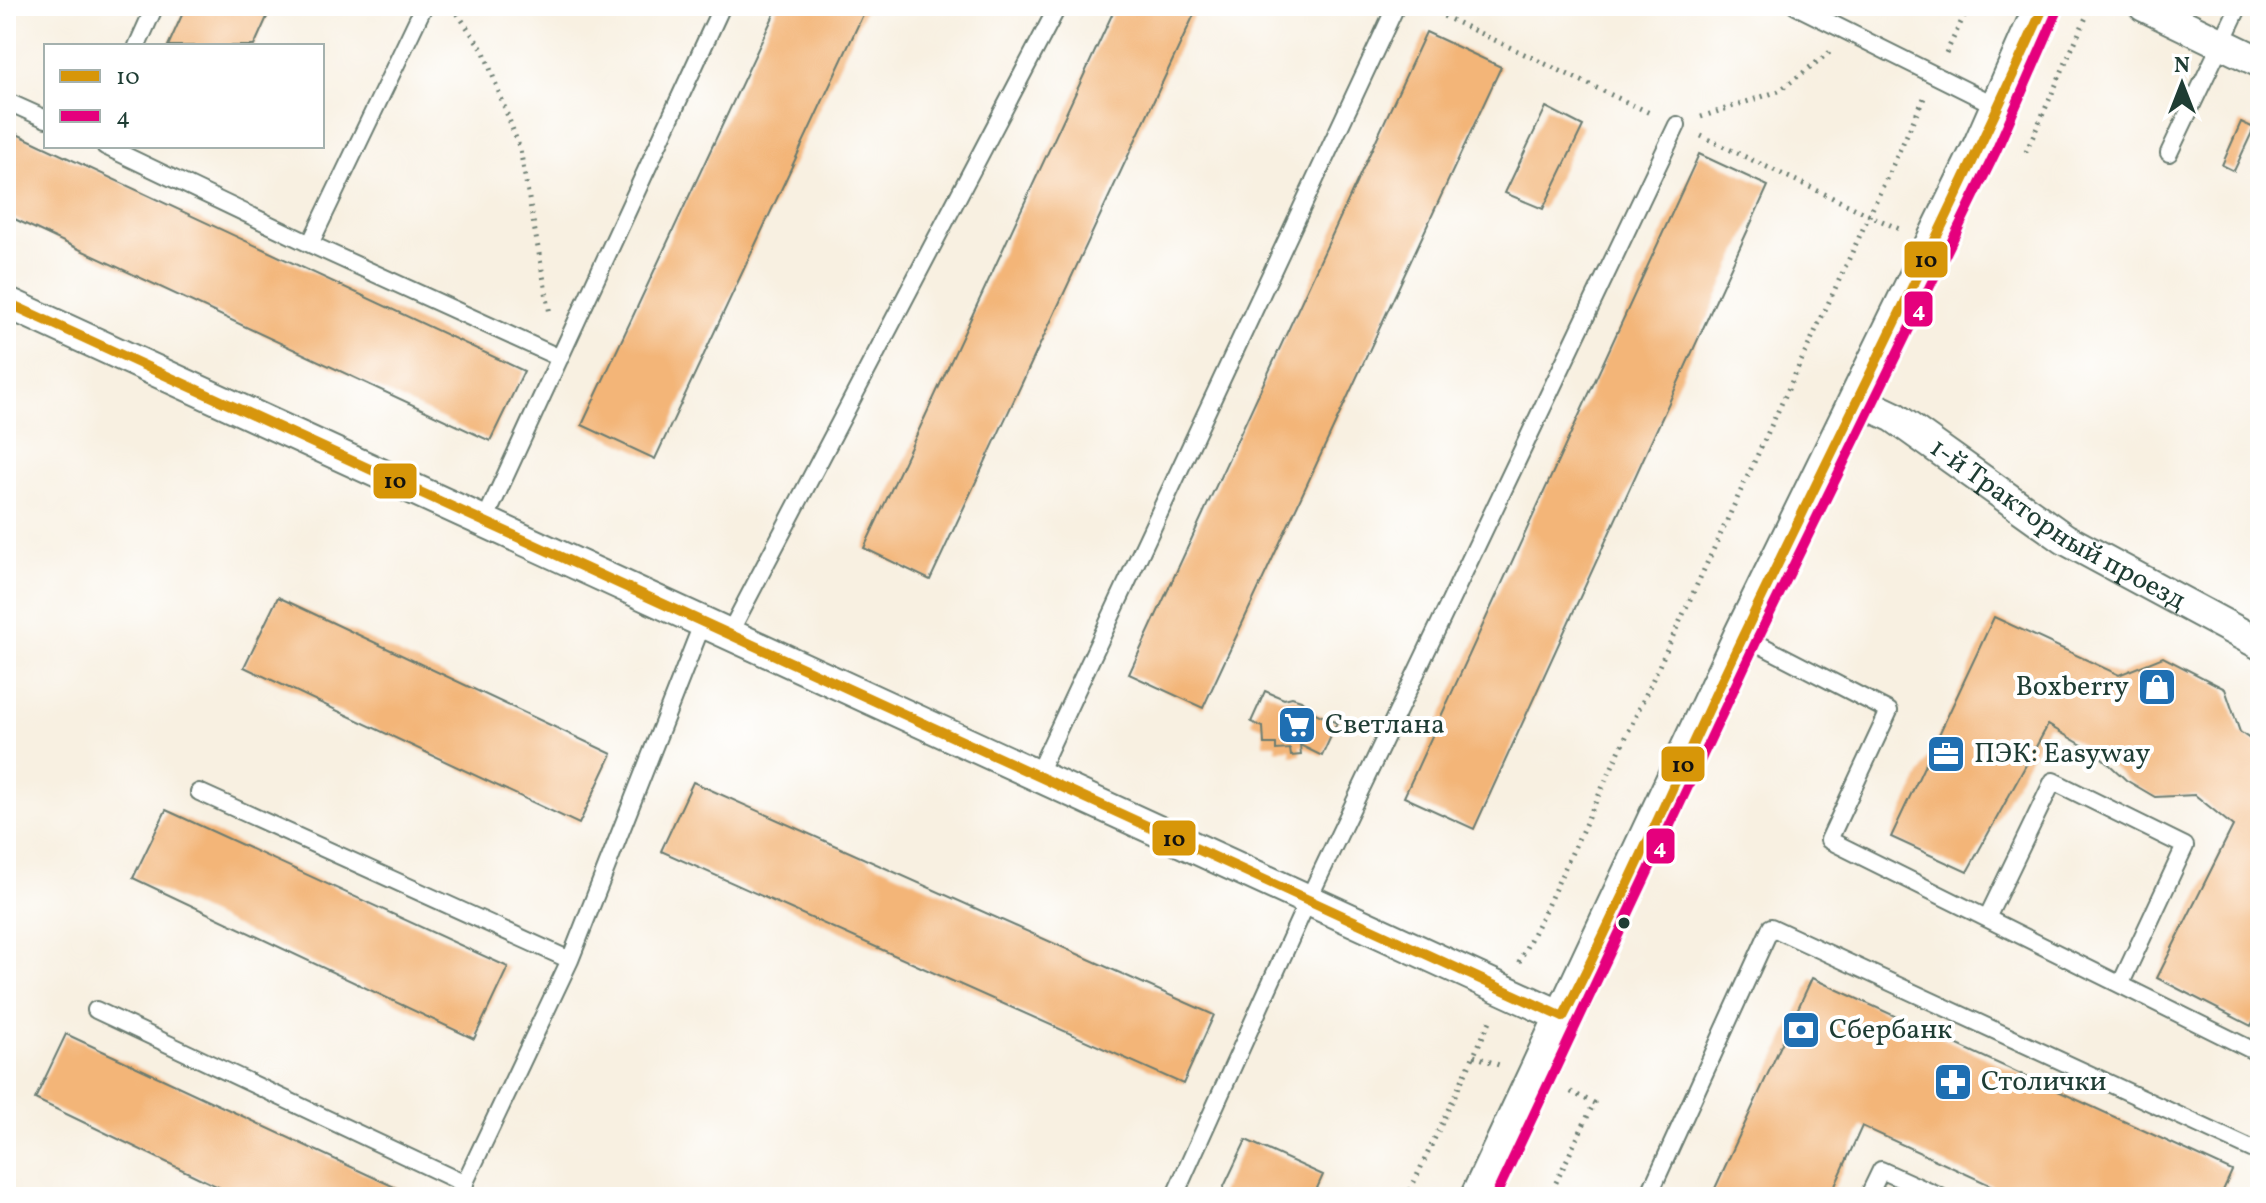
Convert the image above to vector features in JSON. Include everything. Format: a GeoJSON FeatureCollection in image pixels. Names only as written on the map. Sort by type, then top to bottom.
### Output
{"type":"FeatureCollection","features":[{"type":"Feature","properties":{"kind":"street"},"geometry":{"type":"LineString","coordinates":[[1480,1197],[1743,636],[2000,107],[2044,6]]}},
{"type":"Feature","properties":{"kind":"street"},"geometry":{"type":"LineString","coordinates":[[2144,6],[2260,62]]}},
{"type":"Feature","properties":{"kind":"street"},"geometry":{"type":"LineString","coordinates":[[6,302],[1563,1017]]}},
{"type":"Feature","properties":{"kind":"street","name":"1-й Тракторный проезд"},"geometry":{"type":"LineString","coordinates":[[1858,400],[1894,417],[2065,539],[2260,644]]}},
{"type":"Feature","properties":{"kind":"lane"},"geometry":{"type":"LineString","coordinates":[[138,44],[155,6]]}},
{"type":"Feature","properties":{"kind":"lane"},"geometry":{"type":"LineString","coordinates":[[310,244],[424,6]]}},
{"type":"Feature","properties":{"kind":"lane"},"geometry":{"type":"LineString","coordinates":[[484,522],[722,6]]}},
{"type":"Feature","properties":{"kind":"lane"},"geometry":{"type":"LineString","coordinates":[[96,1010],[461,1190],[570,960],[716,628],[1058,6]]}},
{"type":"Feature","properties":{"kind":"lane"},"geometry":{"type":"LineString","coordinates":[[1037,775],[1396,6]]}},
{"type":"Feature","properties":{"kind":"lane"},"geometry":{"type":"LineString","coordinates":[[1796,6],[2000,107]]}},
{"type":"Feature","properties":{"kind":"lane"},"geometry":{"type":"LineString","coordinates":[[2169,153],[2239,6]]}},
{"type":"Feature","properties":{"kind":"lane"},"geometry":{"type":"LineString","coordinates":[[6,101],[44,118]]}},
{"type":"Feature","properties":{"kind":"lane"},"geometry":{"type":"LineString","coordinates":[[1174,1197],[1308,900],[1677,125]]}},
{"type":"Feature","properties":{"kind":"lane"},"geometry":{"type":"LineString","coordinates":[[109,148],[560,358]]}},
{"type":"Feature","properties":{"kind":"lane"},"geometry":{"type":"LineString","coordinates":[[1743,636],[1889,711],[1829,840],[2260,1054]]}},
{"type":"Feature","properties":{"kind":"lane"},"geometry":{"type":"LineString","coordinates":[[1987,918],[2053,781],[2185,846],[2121,983]]}},
{"type":"Feature","properties":{"kind":"lane"},"geometry":{"type":"LineString","coordinates":[[199,792],[570,960]]}},
{"type":"Feature","properties":{"kind":"lane"},"geometry":{"type":"LineString","coordinates":[[1648,1197],[1771,927],[2260,1153]]}},
{"type":"Feature","properties":{"kind":"lane"},"geometry":{"type":"LineString","coordinates":[[1868,1197],[1881,1170],[1941,1197]]}},
{"type":"Feature","properties":{"kind":"path"},"geometry":{"type":"LineString","coordinates":[[452,6],[484,52],[520,149],[560,358]]}},
{"type":"Feature","properties":{"kind":"path"},"geometry":{"type":"LineString","coordinates":[[1407,1197],[1555,890],[1861,229],[1969,6]]}},
{"type":"Feature","properties":{"kind":"path"},"geometry":{"type":"LineString","coordinates":[[1677,125],[1779,91],[1853,35]]}},
{"type":"Feature","properties":{"kind":"path"},"geometry":{"type":"LineString","coordinates":[[1549,1197],[1594,1103],[1565,1088]]}},
{"type":"Feature","properties":{"kind":"building"},"geometry":{"type":"Polygon","coordinates":[[[186,6],[272,6],[255,44],[169,44],[186,6]]]}},
{"type":"Feature","properties":{"kind":"building"},"geometry":{"type":"Polygon","coordinates":[[[778,6],[867,6],[655,459],[582,425],[778,6]]]}},
{"type":"Feature","properties":{"kind":"building"},"geometry":{"type":"Polygon","coordinates":[[[1116,6],[1198,6],[930,580],[864,548],[1116,6]]]}},
{"type":"Feature","properties":{"kind":"building"},"geometry":{"type":"Polygon","coordinates":[[[1426,32],[1501,67],[1203,708],[1129,674],[1426,32]]]}},
{"type":"Feature","properties":{"kind":"building"},"geometry":{"type":"Polygon","coordinates":[[[1546,107],[1583,126],[1543,209],[1505,193],[1546,107]]]}},
{"type":"Feature","properties":{"kind":"building"},"geometry":{"type":"Polygon","coordinates":[[[2241,122],[2254,128],[2234,171],[2222,165],[2241,122]]]}},
{"type":"Feature","properties":{"kind":"building"},"geometry":{"type":"Polygon","coordinates":[[[6,129],[524,371],[490,441],[6,215],[6,129]]]}},
{"type":"Feature","properties":{"kind":"building"},"geometry":{"type":"Polygon","coordinates":[[[1699,154],[1768,186],[1474,829],[1404,797],[1699,154]]]}},
{"type":"Feature","properties":{"kind":"building"},"geometry":{"type":"Polygon","coordinates":[[[278,597],[612,754],[579,824],[244,667],[278,597]]]}},
{"type":"Feature","properties":{"kind":"building"},"geometry":{"type":"Polygon","coordinates":[[[1994,617],[2119,675],[2163,657],[2225,689],[2240,732],[2260,746],[2260,1008],[2251,1026],[2157,978],[2233,826],[2195,795],[2155,797],[2126,780],[2099,755],[2048,725],[1967,872],[1891,837],[1994,617]]]}},
{"type":"Feature","properties":{"kind":"building","name":"Светлана"},"geometry":{"type":"Polygon","coordinates":[[[1265,691],[1284,699],[1292,697],[1301,700],[1315,713],[1337,723],[1322,756],[1300,745],[1301,755],[1291,756],[1290,749],[1276,750],[1276,744],[1264,744],[1263,727],[1251,722],[1265,691]]]}},
{"type":"Feature","properties":{"kind":"building"},"geometry":{"type":"Polygon","coordinates":[[[693,782],[1214,1015],[1183,1084],[661,851],[693,782]]]}},
{"type":"Feature","properties":{"kind":"building"},"geometry":{"type":"Polygon","coordinates":[[[166,810],[508,967],[474,1039],[133,878],[166,810]]]}},
{"type":"Feature","properties":{"kind":"building"},"geometry":{"type":"Polygon","coordinates":[[[1812,978],[2232,1171],[2220,1197],[2016,1197],[1862,1126],[1830,1197],[1711,1197],[1812,978]]]}},
{"type":"Feature","properties":{"kind":"building"},"geometry":{"type":"Polygon","coordinates":[[[66,1034],[403,1191],[400,1197],[239,1197],[35,1099],[66,1034]]]}},
{"type":"Feature","properties":{"kind":"building"},"geometry":{"type":"Polygon","coordinates":[[[1246,1140],[1323,1175],[1313,1197],[1219,1197],[1246,1140]]]}},
{"type":"Feature","properties":{"kind":"transit line","name":"10"},"geometry":{"type":"LineString","coordinates":[[1563,1017],[2044,6]]}},
{"type":"Feature","properties":{"kind":"transit line","name":"4"},"geometry":{"type":"LineString","coordinates":[[1495,1197],[1756,642],[1996,151],[2057,12]]}},
{"type":"Feature","properties":{"kind":"transit line","name":"10"},"geometry":{"type":"LineString","coordinates":[[6,302],[1563,1017]]}},
{"type":"Feature","properties":{"kind":"place","name":"Boxberry"},"geometry":{"type":"Point","coordinates":[2157,687]}},
{"type":"Feature","properties":{"kind":"place","name":"Светлана"},"geometry":{"type":"Point","coordinates":[1297,725]}},
{"type":"Feature","properties":{"kind":"place","name":"ПЭК: Easyway"},"geometry":{"type":"Point","coordinates":[1946,754]}},
{"type":"Feature","properties":{"kind":"place","name":"Сбербанк"},"geometry":{"type":"Point","coordinates":[1801,1030]}},
{"type":"Feature","properties":{"kind":"place","name":"Столички"},"geometry":{"type":"Point","coordinates":[1953,1082]}}]}
